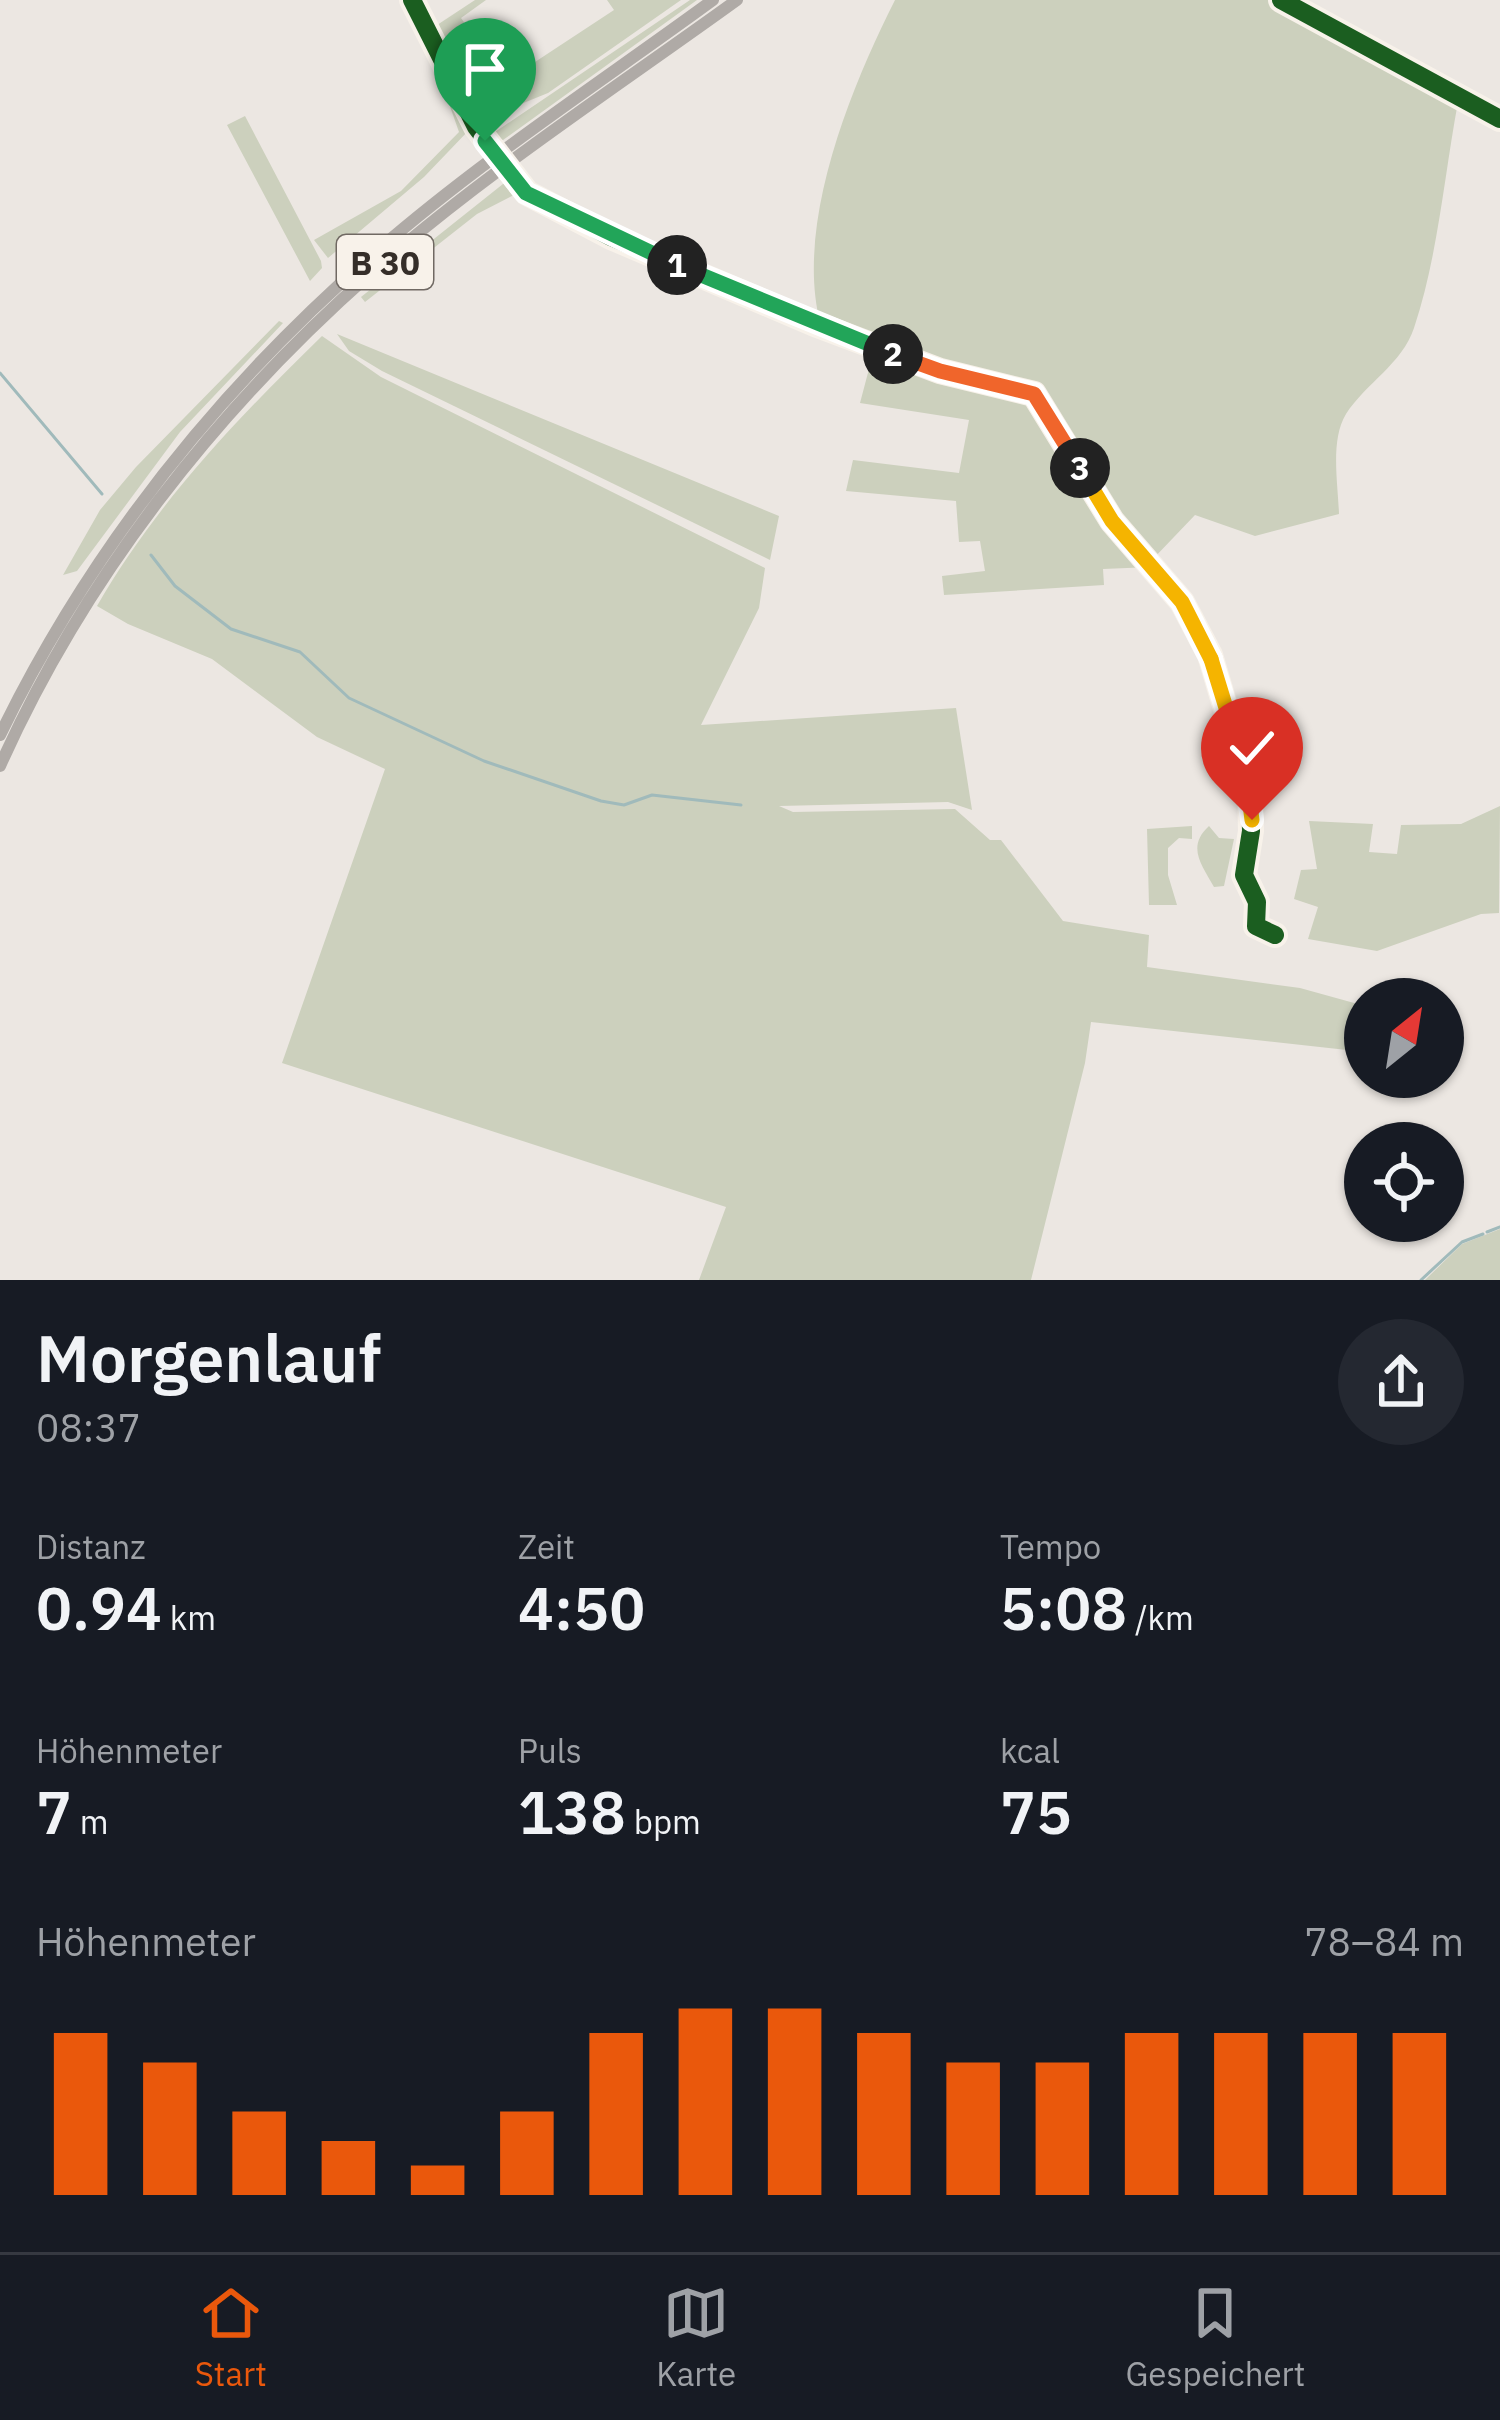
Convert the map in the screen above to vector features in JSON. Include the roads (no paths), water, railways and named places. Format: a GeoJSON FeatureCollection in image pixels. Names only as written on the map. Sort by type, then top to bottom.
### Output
{"type":"FeatureCollection","features":[{"type":"Feature","properties":{"kind":"highway","name":"B 30"},"geometry":{"type":"LineString","coordinates":[[0,735],[177,454],[220,402],[330,292],[437,201],[713,0]]}},
{"type":"Feature","properties":{"kind":"highway","name":"B 30"},"geometry":{"type":"LineString","coordinates":[[91,586],[232,409],[371,273],[522,155],[737,0]]}},
{"type":"Feature","properties":{"kind":"highway","name":"B 30"},"geometry":{"type":"LineString","coordinates":[[0,766],[75,612]]}},
{"type":"Feature","properties":{"kind":"street"},"geometry":{"type":"LineString","coordinates":[[412,0],[485,141],[523,189],[611,237],[815,324],[940,371],[1034,394],[1112,521],[1167,581],[1198,626],[1220,682],[1250,790],[1251,832],[1244,875],[1257,902],[1256,926],[1275,934]]}},
{"type":"Feature","properties":{"kind":"street"},"geometry":{"type":"LineString","coordinates":[[1281,0],[1500,119]]}},
{"type":"Feature","properties":{"kind":"waterway"},"geometry":{"type":"LineString","coordinates":[[0,373],[102,494]]}},
{"type":"Feature","properties":{"kind":"waterway"},"geometry":{"type":"LineString","coordinates":[[151,555],[175,586],[231,629],[300,652],[349,698],[484,761],[624,805],[652,795],[741,805]]}},
{"type":"Feature","properties":{"kind":"waterway"},"geometry":{"type":"LineString","coordinates":[[1487,1232],[1500,1227]]}},
{"type":"Feature","properties":{"kind":"waterway"},"geometry":{"type":"LineString","coordinates":[[1421,1280],[1462,1242],[1483,1234]]}}]}
